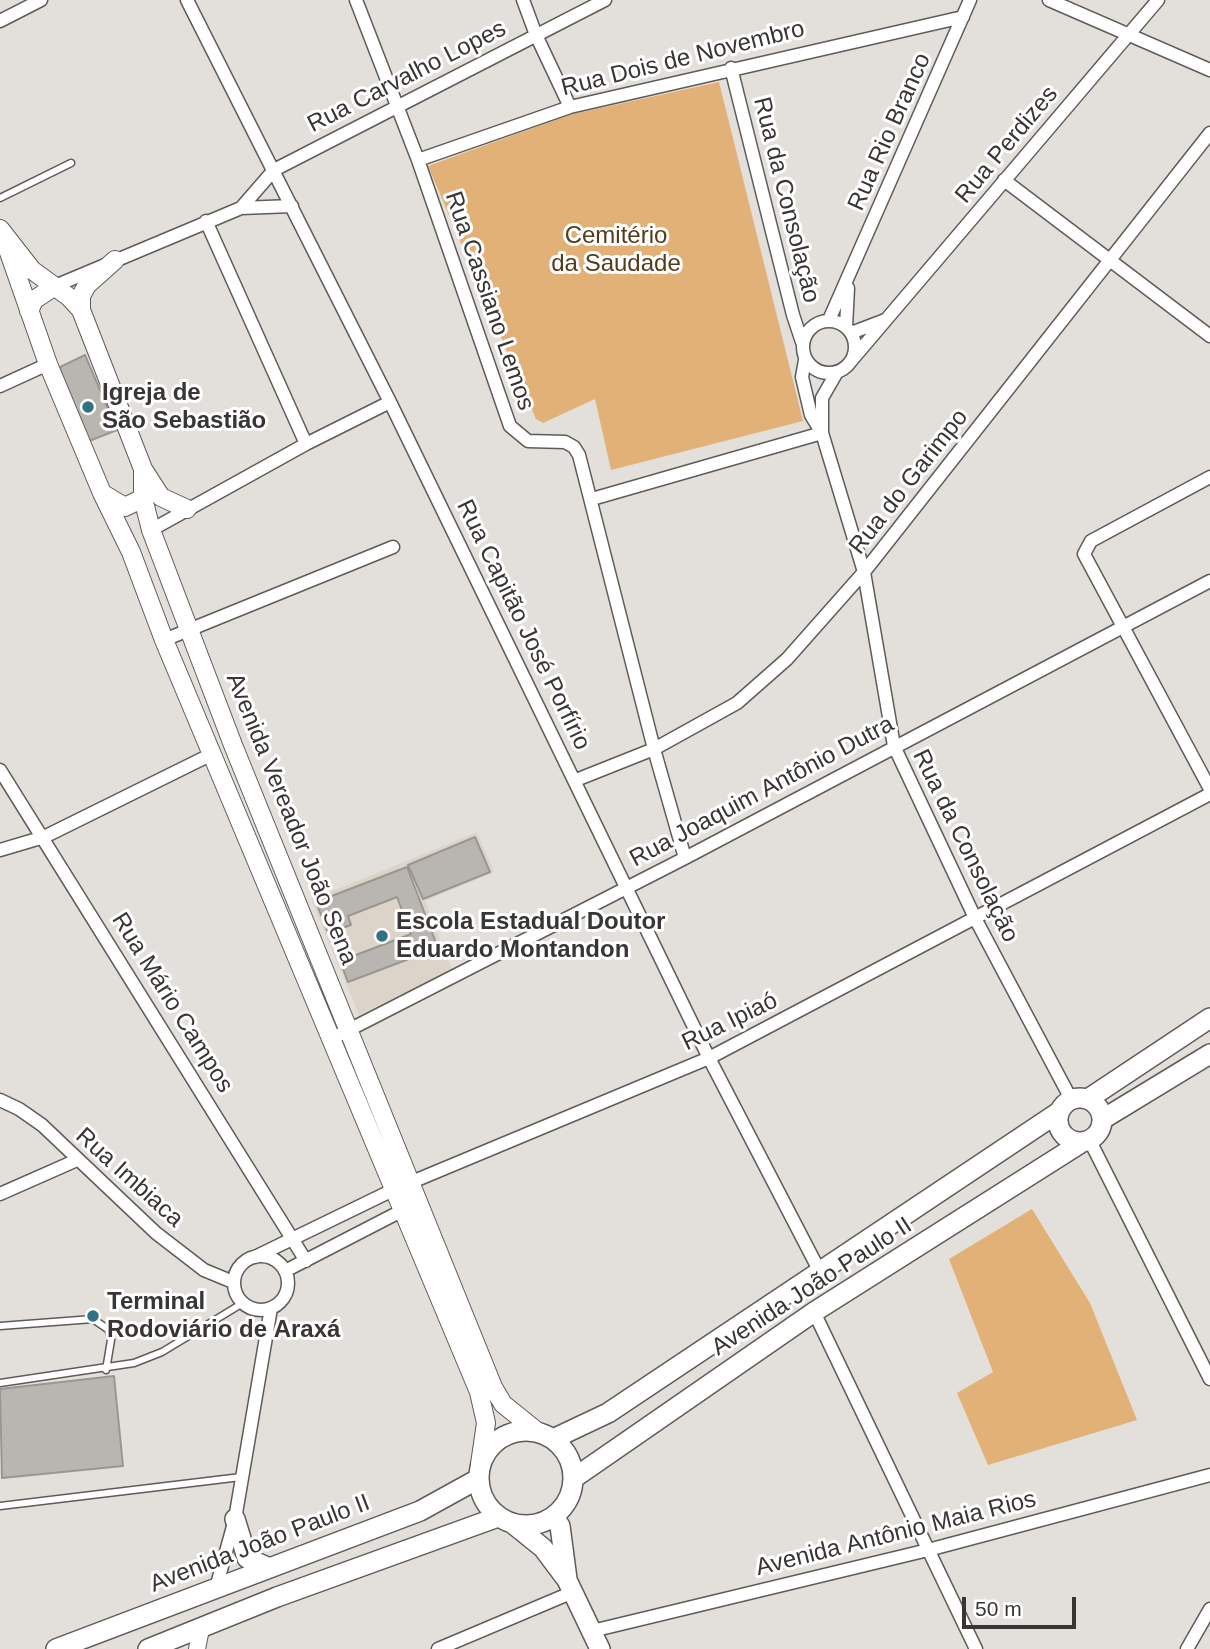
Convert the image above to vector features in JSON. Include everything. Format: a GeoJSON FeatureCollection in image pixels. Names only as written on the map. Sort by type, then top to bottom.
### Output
{"type":"FeatureCollection","features":[{"type":"Feature","properties":{"kind":"main road","name":"Avenida Vereador João Sena"},"geometry":{"type":"LineString","coordinates":[[0,228],[32,270],[55,286],[81,310],[143,469],[143,498],[151,530],[233,745],[413,1182],[411,1206],[479,1392],[486,1423],[479,1471]]}},
{"type":"Feature","properties":{"kind":"main road","name":"Avenida Vereador João Sena"},"geometry":{"type":"LineString","coordinates":[[0,228],[48,364],[102,493],[131,552],[164,640],[395,1189],[411,1206],[503,1404],[546,1436]]}},
{"type":"Feature","properties":{"kind":"main road"},"geometry":{"type":"LineString","coordinates":[[81,310],[81,296],[87,285],[115,260]]}},
{"type":"Feature","properties":{"kind":"main road"},"geometry":{"type":"LineString","coordinates":[[29,311],[34,300],[55,286]]}},
{"type":"Feature","properties":{"kind":"main road"},"geometry":{"type":"LineString","coordinates":[[143,469],[162,497],[187,509]]}},
{"type":"Feature","properties":{"kind":"main road"},"geometry":{"type":"LineString","coordinates":[[102,493],[125,508],[143,498]]}},
{"type":"Feature","properties":{"kind":"main road","name":"Avenida João Paulo II"},"geometry":{"type":"LineString","coordinates":[[546,1436],[578,1429],[638,1393],[1073,1103],[1210,1018]]}},
{"type":"Feature","properties":{"kind":"main road"},"geometry":{"type":"LineString","coordinates":[[1103,1119],[1210,1054]]}},
{"type":"Feature","properties":{"kind":"main road"},"geometry":{"type":"LineString","coordinates":[[1073,1103],[1096,1104],[1103,1119],[1102,1128],[1085,1142],[1065,1137],[1058,1121],[1073,1103]]}},
{"type":"Feature","properties":{"kind":"main road","name":"Avenida João Paulo II"},"geometry":{"type":"LineString","coordinates":[[573,1478],[814,1312],[1085,1142]]}},
{"type":"Feature","properties":{"kind":"main road"},"geometry":{"type":"LineString","coordinates":[[638,1393],[654,1421]]}},
{"type":"Feature","properties":{"kind":"main road"},"geometry":{"type":"LineString","coordinates":[[148,1649],[277,1597],[407,1551],[505,1520],[534,1524],[554,1517],[568,1499],[573,1478],[571,1463],[546,1436],[527,1430],[503,1436],[485,1453],[479,1471],[484,1500],[505,1520],[543,1548],[570,1586],[596,1640]]}},
{"type":"Feature","properties":{"kind":"main road","name":"Avenida João Paulo II"},"geometry":{"type":"LineString","coordinates":[[56,1649],[420,1511],[479,1471]]}},
{"type":"Feature","properties":{"kind":"main road"},"geometry":{"type":"LineString","coordinates":[[554,1517],[560,1526],[570,1586]]}},
{"type":"Feature","properties":{"kind":"main road"},"geometry":{"type":"LineString","coordinates":[[235,1519],[247,1558],[267,1567]]}},
{"type":"Feature","properties":{"kind":"main road"},"geometry":{"type":"LineString","coordinates":[[394,1520],[392,1540],[407,1551]]}},
{"type":"Feature","properties":{"kind":"street"},"geometry":{"type":"LineString","coordinates":[[0,21],[41,0]]}},
{"type":"Feature","properties":{"kind":"street","name":"Rua Capitão José Porfírio"},"geometry":{"type":"LineString","coordinates":[[187,0],[390,402],[576,779],[709,1058],[819,1270]]}},
{"type":"Feature","properties":{"kind":"street","name":"Rua Cassiano Lemos"},"geometry":{"type":"LineString","coordinates":[[356,0],[418,160],[510,426],[528,441],[565,442],[574,447],[593,499],[654,749],[685,858]]}},
{"type":"Feature","properties":{"kind":"street"},"geometry":{"type":"LineString","coordinates":[[523,0],[536,35],[570,107]]}},
{"type":"Feature","properties":{"kind":"street","name":"Rua Carvalho Lopes"},"geometry":{"type":"LineString","coordinates":[[240,208],[274,170],[605,0]]}},
{"type":"Feature","properties":{"kind":"street","name":"Rua Rio Branco"},"geometry":{"type":"LineString","coordinates":[[829,320],[970,0]]}},
{"type":"Feature","properties":{"kind":"street"},"geometry":{"type":"LineString","coordinates":[[1048,0],[1064,3],[1210,71]]}},
{"type":"Feature","properties":{"kind":"street","name":"Rua Perdizes"},"geometry":{"type":"LineString","coordinates":[[852,361],[1158,0]]}},
{"type":"Feature","properties":{"kind":"street","name":"Rua Dois de Novembro"},"geometry":{"type":"LineString","coordinates":[[418,160],[570,107],[963,17]]}},
{"type":"Feature","properties":{"kind":"street","name":"Rua da Consolação"},"geometry":{"type":"LineString","coordinates":[[731,68],[802,342]]}},
{"type":"Feature","properties":{"kind":"street","name":"Rua do Garimpo"},"geometry":{"type":"LineString","coordinates":[[576,779],[654,749],[737,703],[763,683],[864,572],[1210,134]]}},
{"type":"Feature","properties":{"kind":"street"},"geometry":{"type":"LineString","coordinates":[[1004,180],[1210,337]]}},
{"type":"Feature","properties":{"kind":"street","name":"Rua Carvalho Lopes"},"geometry":{"type":"LineString","coordinates":[[55,286],[240,208],[292,206]]}},
{"type":"Feature","properties":{"kind":"street"},"geometry":{"type":"LineString","coordinates":[[206,221],[306,444]]}},
{"type":"Feature","properties":{"kind":"street","name":"Rua Rio Branco"},"geometry":{"type":"LineString","coordinates":[[848,281],[848,330]]}},
{"type":"Feature","properties":{"kind":"street","name":"Rua Perdizes"},"geometry":{"type":"LineString","coordinates":[[848,330],[888,318]]}},
{"type":"Feature","properties":{"kind":"street"},"geometry":{"type":"LineString","coordinates":[[829,320],[848,330],[855,347],[852,361],[837,372],[819,372],[805,360],[802,342],[811,326],[829,320]]}},
{"type":"Feature","properties":{"kind":"street","name":"Rua da Consolação"},"geometry":{"type":"LineString","coordinates":[[805,360],[802,377],[811,415],[822,433],[864,572],[894,746],[976,920],[1073,1103]]}},
{"type":"Feature","properties":{"kind":"street"},"geometry":{"type":"LineString","coordinates":[[0,386],[48,364]]}},
{"type":"Feature","properties":{"kind":"street","name":"Rua da Consolação"},"geometry":{"type":"LineString","coordinates":[[822,433],[822,398],[837,372]]}},
{"type":"Feature","properties":{"kind":"street"},"geometry":{"type":"LineString","coordinates":[[151,530],[306,444],[390,402]]}},
{"type":"Feature","properties":{"kind":"street"},"geometry":{"type":"LineString","coordinates":[[593,499],[822,433]]}},
{"type":"Feature","properties":{"kind":"street"},"geometry":{"type":"LineString","coordinates":[[1210,477],[1091,541],[1086,549],[1086,560],[1210,792]]}},
{"type":"Feature","properties":{"kind":"street"},"geometry":{"type":"LineString","coordinates":[[164,640],[393,547]]}},
{"type":"Feature","properties":{"kind":"street","name":"Rua Joaquim Antônio Dutra"},"geometry":{"type":"LineString","coordinates":[[333,1038],[685,858],[1210,581]]}},
{"type":"Feature","properties":{"kind":"street"},"geometry":{"type":"LineString","coordinates":[[0,850],[44,837],[212,754]]}},
{"type":"Feature","properties":{"kind":"street","name":"Rua Mário Campos"},"geometry":{"type":"LineString","coordinates":[[0,770],[295,1239],[306,1261]]}},
{"type":"Feature","properties":{"kind":"street","name":"Rua Ipiaó"},"geometry":{"type":"LineString","coordinates":[[233,1282],[240,1266],[255,1257],[395,1189],[709,1058],[976,920],[1210,792]]}},
{"type":"Feature","properties":{"kind":"street","name":"Rua Imbiaca"},"geometry":{"type":"LineString","coordinates":[[0,1100],[42,1125],[165,1241],[204,1270],[233,1282]]}},
{"type":"Feature","properties":{"kind":"street"},"geometry":{"type":"LineString","coordinates":[[1085,1142],[1210,1379]]}},
{"type":"Feature","properties":{"kind":"street"},"geometry":{"type":"LineString","coordinates":[[0,1194],[77,1160]]}},
{"type":"Feature","properties":{"kind":"street"},"geometry":{"type":"LineString","coordinates":[[285,1271],[411,1206]]}},
{"type":"Feature","properties":{"kind":"street"},"geometry":{"type":"LineString","coordinates":[[233,1282],[243,1303],[256,1310],[271,1308],[279,1303],[287,1288],[285,1271],[272,1259],[255,1257]]}},
{"type":"Feature","properties":{"kind":"street"},"geometry":{"type":"LineString","coordinates":[[216,1588],[235,1519],[271,1308]]}},
{"type":"Feature","properties":{"kind":"street"},"geometry":{"type":"LineString","coordinates":[[814,1312],[976,1649]]}},
{"type":"Feature","properties":{"kind":"street","name":"Avenida Antônio Maia Rios"},"geometry":{"type":"LineString","coordinates":[[596,1640],[1210,1475]]}},
{"type":"Feature","properties":{"kind":"street"},"geometry":{"type":"LineString","coordinates":[[438,1649],[570,1586]]}},
{"type":"Feature","properties":{"kind":"street"},"geometry":{"type":"LineString","coordinates":[[1187,1649],[1210,1609]]}},
{"type":"Feature","properties":{"kind":"street"},"geometry":{"type":"LineString","coordinates":[[197,1649],[201,1629]]}},
{"type":"Feature","properties":{"kind":"lane"},"geometry":{"type":"LineString","coordinates":[[0,198],[71,163]]}},
{"type":"Feature","properties":{"kind":"lane"},"geometry":{"type":"LineString","coordinates":[[0,1383],[106,1370],[134,1363],[162,1352],[243,1303]]}},
{"type":"Feature","properties":{"kind":"lane"},"geometry":{"type":"LineString","coordinates":[[0,1325],[93,1319],[109,1330],[111,1340],[106,1370]]}},
{"type":"Feature","properties":{"kind":"lane"},"geometry":{"type":"LineString","coordinates":[[0,1506],[242,1477]]}},
{"type":"Feature","properties":{"kind":"shaded area","name":"Escola Estadual Doutor Eduardo Montandon"},"geometry":{"type":"Polygon","coordinates":[[[477,832],[494,872],[425,901],[452,970],[359,1015],[311,900],[477,832]]]}},
{"type":"Feature","properties":{"kind":"green space","name":"Cemitério da Saudade"},"geometry":{"type":"Polygon","coordinates":[[[719,82],[803,421],[611,470],[595,399],[543,423],[536,419],[428,166],[569,115],[719,82]]]}},
{"type":"Feature","properties":{"kind":"green space"},"geometry":{"type":"Polygon","coordinates":[[[1032,1209],[1090,1303],[1137,1420],[988,1465],[957,1393],[993,1372],[949,1259],[1032,1209]]]}},
{"type":"Feature","properties":{"kind":"building"},"geometry":{"type":"Polygon","coordinates":[[[85,355],[117,430],[89,441],[56,369],[85,355]]]}},
{"type":"Feature","properties":{"kind":"building"},"geometry":{"type":"Polygon","coordinates":[[[475,837],[490,872],[423,899],[408,865],[475,837]]]}},
{"type":"Feature","properties":{"kind":"building"},"geometry":{"type":"Polygon","coordinates":[[[407,867],[438,948],[348,982],[340,961],[411,934],[397,897],[348,916],[351,925],[328,933],[316,902],[407,867]]]}},
{"type":"Feature","properties":{"kind":"building"},"geometry":{"type":"Polygon","coordinates":[[[114,1376],[123,1466],[2,1478],[0,1389],[114,1376]]]}},
{"type":"Feature","properties":{"kind":"place","name":"Igreja de São Sebastião"},"geometry":{"type":"Point","coordinates":[88,407]}},
{"type":"Feature","properties":{"kind":"place","name":"Escola Estadual Doutor Eduardo Montandon"},"geometry":{"type":"Point","coordinates":[382,936]}},
{"type":"Feature","properties":{"kind":"place","name":"Terminal Rodoviário de Araxá"},"geometry":{"type":"Point","coordinates":[93,1316]}}]}
